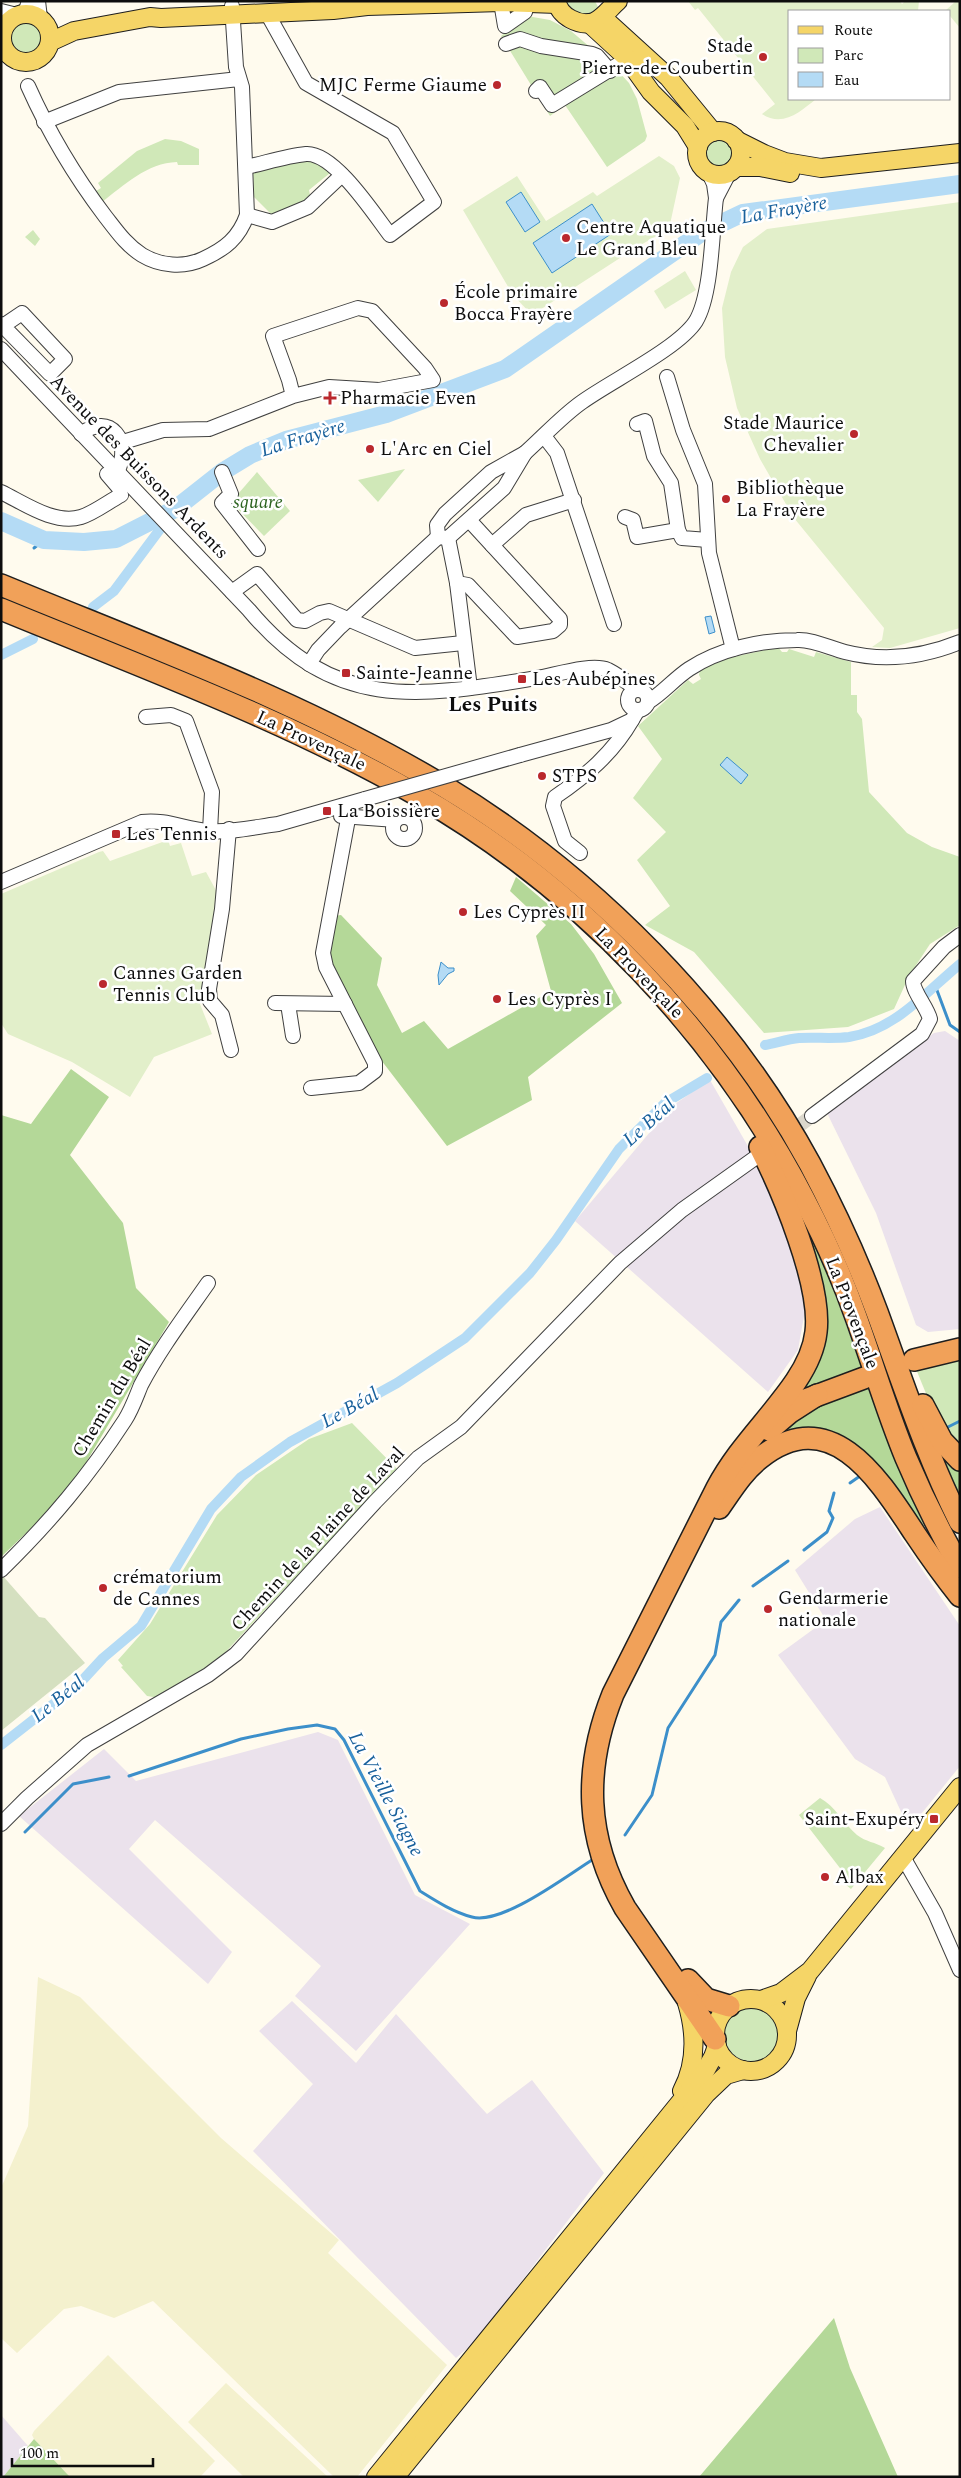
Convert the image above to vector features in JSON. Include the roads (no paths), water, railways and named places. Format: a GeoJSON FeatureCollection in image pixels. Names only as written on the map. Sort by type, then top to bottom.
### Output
{"type":"FeatureCollection","features":[{"type":"Feature","properties":{"kind":"highway","name":"La Provençale"},"geometry":{"type":"LineString","coordinates":[[1,585],[248,688],[362,741],[445,786],[500,822],[547,858],[635,936],[683,986],[752,1073],[786,1124],[820,1184],[850,1247],[877,1312],[924,1444],[960,1522]]}},
{"type":"Feature","properties":{"kind":"highway","name":"La Provençale"},"geometry":{"type":"LineString","coordinates":[[1,609],[303,736],[422,797],[486,838],[566,902],[653,985],[702,1042],[763,1128],[812,1215],[844,1284],[905,1456],[936,1524],[960,1568]]}},
{"type":"Feature","properties":{"kind":"highway"},"geometry":{"type":"LineString","coordinates":[[702,1042],[757,1140],[782,1194],[800,1245],[816,1304],[816,1332],[806,1363],[795,1382],[724,1474],[622,1675],[605,1714],[594,1756],[592,1793],[595,1826],[607,1871],[625,1908],[681,1986],[716,2042]]}},
{"type":"Feature","properties":{"kind":"highway"},"geometry":{"type":"LineString","coordinates":[[850,1247],[885,1315],[933,1426],[942,1441],[960,1460]]}},
{"type":"Feature","properties":{"kind":"highway"},"geometry":{"type":"LineString","coordinates":[[914,1360],[960,1349]]}},
{"type":"Feature","properties":{"kind":"highway"},"geometry":{"type":"LineString","coordinates":[[756,1431],[785,1409],[864,1378]]}},
{"type":"Feature","properties":{"kind":"highway"},"geometry":{"type":"LineString","coordinates":[[730,2006],[712,2003],[694,1988],[629,1895],[610,1850],[602,1796],[604,1750],[618,1707],[736,1471],[756,1443],[780,1420],[817,1395]]}},
{"type":"Feature","properties":{"kind":"highway"},"geometry":{"type":"LineString","coordinates":[[713,1516],[749,1468],[770,1451],[787,1442],[805,1439],[834,1443],[857,1459],[885,1490],[960,1596]]}},
{"type":"Feature","properties":{"kind":"main road"},"geometry":{"type":"LineString","coordinates":[[25,19],[74,32],[150,17],[334,1]]}},
{"type":"Feature","properties":{"kind":"main road"},"geometry":{"type":"LineString","coordinates":[[232,10],[267,12],[501,2],[557,3],[566,17],[576,21],[606,9]]}},
{"type":"Feature","properties":{"kind":"main road"},"geometry":{"type":"LineString","coordinates":[[606,9],[619,19],[622,28],[637,47],[682,92],[698,116],[713,132]]}},
{"type":"Feature","properties":{"kind":"main road"},"geometry":{"type":"LineString","coordinates":[[606,9],[626,57],[651,92],[685,126],[698,146],[699,162],[709,173],[723,175],[733,170],[760,167],[817,176],[960,162]]}},
{"type":"Feature","properties":{"kind":"main road"},"geometry":{"type":"LineString","coordinates":[[25,19],[47,51],[32,62],[5,56],[25,19]]}},
{"type":"Feature","properties":{"kind":"main road"},"geometry":{"type":"LineString","coordinates":[[698,146],[706,135],[713,132],[726,132],[736,140],[785,162],[821,168],[960,153]]}},
{"type":"Feature","properties":{"kind":"main road"},"geometry":{"type":"LineString","coordinates":[[733,170],[741,153],[736,140]]}},
{"type":"Feature","properties":{"kind":"main road"},"geometry":{"type":"LineString","coordinates":[[395,2477],[706,2094],[726,2075],[743,2070],[760,2070],[776,2062],[785,2048],[787,2031],[796,1998],[810,1971],[960,1788]]}},
{"type":"Feature","properties":{"kind":"main road"},"geometry":{"type":"LineString","coordinates":[[376,2477],[704,2073],[714,2058],[718,2020],[730,2006],[745,2000],[761,2000],[781,1993],[810,1971]]}},
{"type":"Feature","properties":{"kind":"main road"},"geometry":{"type":"LineString","coordinates":[[669,2114],[687,2081],[694,2050],[691,2015],[681,1986]]}},
{"type":"Feature","properties":{"kind":"main road"},"geometry":{"type":"LineString","coordinates":[[761,2000],[776,2009],[781,2015],[787,2031]]}},
{"type":"Feature","properties":{"kind":"main road"},"geometry":{"type":"LineString","coordinates":[[716,2042],[727,2062],[743,2070]]}},
{"type":"Feature","properties":{"kind":"street"},"geometry":{"type":"LineString","coordinates":[[28,86],[44,122],[83,186],[124,240],[142,255],[165,264],[192,264],[218,253],[241,232],[247,215],[242,87],[236,67],[232,10]]}},
{"type":"Feature","properties":{"kind":"street"},"geometry":{"type":"LineString","coordinates":[[246,167],[307,154],[319,156],[342,176],[390,234],[434,202],[393,133],[306,83],[267,12]]}},
{"type":"Feature","properties":{"kind":"street"},"geometry":{"type":"LineString","coordinates":[[506,44],[520,39],[541,46],[592,54],[614,67],[552,105],[540,87],[536,91]]}},
{"type":"Feature","properties":{"kind":"street"},"geometry":{"type":"LineString","coordinates":[[44,122],[119,92],[239,79]]}},
{"type":"Feature","properties":{"kind":"street"},"geometry":{"type":"LineString","coordinates":[[715,204],[733,170]]}},
{"type":"Feature","properties":{"kind":"street"},"geometry":{"type":"LineString","coordinates":[[311,660],[348,620],[443,538],[469,520],[504,488],[526,453],[581,402],[686,333],[696,321],[703,306],[715,204],[714,184],[709,173]]}},
{"type":"Feature","properties":{"kind":"street"},"geometry":{"type":"LineString","coordinates":[[247,215],[272,222],[308,208],[342,176]]}},
{"type":"Feature","properties":{"kind":"street"},"geometry":{"type":"LineString","coordinates":[[123,442],[163,430],[209,429],[293,396],[329,387],[379,390],[432,380],[425,368],[372,311],[358,308],[273,336],[290,380],[293,396]]}},
{"type":"Feature","properties":{"kind":"street","name":"Avenue des Buissons Ardents"},"geometry":{"type":"LineString","coordinates":[[1,349],[249,610],[311,660],[357,678],[384,686],[422,692],[470,688],[595,667],[607,669],[637,702]]}},
{"type":"Feature","properties":{"kind":"street"},"geometry":{"type":"LineString","coordinates":[[667,377],[683,430],[705,484],[708,540],[716,586],[733,649]]}},
{"type":"Feature","properties":{"kind":"street"},"geometry":{"type":"LineString","coordinates":[[637,424],[645,421],[654,456],[671,483],[678,530],[682,538],[708,540]]}},
{"type":"Feature","properties":{"kind":"street"},"geometry":{"type":"LineString","coordinates":[[81,434],[101,426],[112,430],[123,442],[123,456],[117,472]]}},
{"type":"Feature","properties":{"kind":"street"},"geometry":{"type":"LineString","coordinates":[[544,436],[557,453],[614,624]]}},
{"type":"Feature","properties":{"kind":"street"},"geometry":{"type":"LineString","coordinates":[[470,688],[456,583],[443,538],[437,525],[445,514],[490,472],[526,453]]}},
{"type":"Feature","properties":{"kind":"street"},"geometry":{"type":"LineString","coordinates":[[1,492],[51,516],[66,519],[81,517],[121,495],[119,488],[103,470],[106,460]]}},
{"type":"Feature","properties":{"kind":"street"},"geometry":{"type":"LineString","coordinates":[[222,472],[232,494],[222,503],[258,549]]}},
{"type":"Feature","properties":{"kind":"street"},"geometry":{"type":"LineString","coordinates":[[492,545],[526,515],[574,500]]}},
{"type":"Feature","properties":{"kind":"street"},"geometry":{"type":"LineString","coordinates":[[625,517],[633,520],[637,537],[678,530]]}},
{"type":"Feature","properties":{"kind":"street"},"geometry":{"type":"LineString","coordinates":[[456,583],[468,585],[517,638],[553,630],[560,625],[560,619],[469,520]]}},
{"type":"Feature","properties":{"kind":"street"},"geometry":{"type":"LineString","coordinates":[[232,592],[257,574],[297,620],[305,621],[320,613],[329,611],[415,648],[463,643]]}},
{"type":"Feature","properties":{"kind":"street"},"geometry":{"type":"LineString","coordinates":[[1,882],[142,822],[161,821],[211,824],[229,829],[278,824],[607,730],[621,719],[637,702],[664,692],[670,684],[708,658],[733,649],[799,639],[858,655],[896,658],[934,651],[960,642]]}},
{"type":"Feature","properties":{"kind":"street"},"geometry":{"type":"LineString","coordinates":[[580,853],[565,841],[553,806],[555,797],[584,777],[621,739],[637,702]]}},
{"type":"Feature","properties":{"kind":"street"},"geometry":{"type":"LineString","coordinates":[[146,718],[171,715],[186,720],[212,792],[211,824]]}},
{"type":"Feature","properties":{"kind":"street"},"geometry":{"type":"LineString","coordinates":[[607,730],[608,753]]}},
{"type":"Feature","properties":{"kind":"street"},"geometry":{"type":"LineString","coordinates":[[329,810],[348,818],[373,817],[396,820],[402,817],[409,818],[415,826],[417,836],[410,837],[399,843],[393,830],[396,820]]}},
{"type":"Feature","properties":{"kind":"street"},"geometry":{"type":"LineString","coordinates":[[312,1088],[359,1083],[375,1070],[375,1063],[367,1046],[326,967],[323,953],[348,818]]}},
{"type":"Feature","properties":{"kind":"street"},"geometry":{"type":"LineString","coordinates":[[229,829],[222,909],[209,989],[210,1001],[222,1015],[231,1050]]}},
{"type":"Feature","properties":{"kind":"street"},"geometry":{"type":"LineString","coordinates":[[812,1116],[922,1034],[930,1019],[924,1003],[915,990],[913,982],[944,947],[960,935]]}},
{"type":"Feature","properties":{"kind":"street"},"geometry":{"type":"LineString","coordinates":[[293,1036],[282,1004],[345,1004]]}},
{"type":"Feature","properties":{"kind":"street","name":"Chemin de la Plaine de Laval"},"geometry":{"type":"LineString","coordinates":[[1,1824],[33,1792],[87,1745],[208,1675],[236,1654],[375,1502],[418,1458],[461,1427],[620,1262],[682,1210],[755,1158]]}},
{"type":"Feature","properties":{"kind":"street","name":"Chemin du Béal"},"geometry":{"type":"LineString","coordinates":[[1,1570],[52,1520],[87,1476],[126,1418],[141,1386],[173,1333],[208,1283]]}},
{"type":"Feature","properties":{"kind":"street"},"geometry":{"type":"LineString","coordinates":[[903,1857],[935,1914],[960,1970]]}},
{"type":"Feature","properties":{"kind":"water"},"geometry":{"type":"Polygon","coordinates":[[[521,192],[540,222],[525,232],[506,202],[521,192]]]}},
{"type":"Feature","properties":{"kind":"water"},"geometry":{"type":"Polygon","coordinates":[[[592,204],[611,234],[552,273],[533,243],[592,204]]]}},
{"type":"Feature","properties":{"kind":"water"},"geometry":{"type":"Polygon","coordinates":[[[711,616],[715,632],[709,634],[705,617],[711,616]]]}},
{"type":"Feature","properties":{"kind":"water"},"geometry":{"type":"Polygon","coordinates":[[[727,757],[748,775],[741,784],[720,765],[727,757]]]}},
{"type":"Feature","properties":{"kind":"water"},"geometry":{"type":"Polygon","coordinates":[[[441,962],[448,968],[454,968],[454,971],[448,974],[439,985],[438,975],[441,962]]]}},
{"type":"Feature","properties":{"kind":"waterway","name":"La Frayère"},"geometry":{"type":"LineString","coordinates":[[1,521],[44,540],[84,542],[116,539],[175,509],[222,472],[250,455],[286,440],[386,414],[505,369],[701,233],[743,213],[960,184]]}},
{"type":"Feature","properties":{"kind":"waterway"},"geometry":{"type":"LineString","coordinates":[[93,607],[114,591],[175,509]]}},
{"type":"Feature","properties":{"kind":"waterway"},"geometry":{"type":"LineString","coordinates":[[34,548],[44,540]]}},
{"type":"Feature","properties":{"kind":"waterway"},"geometry":{"type":"LineString","coordinates":[[1,655],[33,639]]}},
{"type":"Feature","properties":{"kind":"waterway","name":"Le Béal"},"geometry":{"type":"LineString","coordinates":[[765,1045],[799,1038],[843,1038],[866,1033],[881,1027],[922,998],[960,964]]}},
{"type":"Feature","properties":{"kind":"waterway","name":"La Vieille Siagne"},"geometry":{"type":"LineString","coordinates":[[935,985],[950,1025],[960,1032]]}},
{"type":"Feature","properties":{"kind":"waterway","name":"Le Béal"},"geometry":{"type":"LineString","coordinates":[[1,1745],[79,1684],[103,1658],[141,1626],[211,1509],[241,1477],[290,1442],[397,1383],[465,1338],[530,1273],[556,1240],[619,1149],[665,1103],[707,1078]]}},
{"type":"Feature","properties":{"kind":"waterway","name":"La Vieille Siagne"},"geometry":{"type":"LineString","coordinates":[[946,1428],[960,1421]]}},
{"type":"Feature","properties":{"kind":"waterway","name":"La Vieille Siagne"},"geometry":{"type":"LineString","coordinates":[[850,1483],[860,1476]]}},
{"type":"Feature","properties":{"kind":"waterway","name":"La Vieille Siagne"},"geometry":{"type":"LineString","coordinates":[[804,1550],[827,1532],[833,1518],[829,1511],[834,1493]]}},
{"type":"Feature","properties":{"kind":"waterway","name":"La Vieille Siagne"},"geometry":{"type":"LineString","coordinates":[[753,1586],[788,1561]]}},
{"type":"Feature","properties":{"kind":"waterway","name":"La Vieille Siagne"},"geometry":{"type":"LineString","coordinates":[[625,1835],[652,1795],[668,1728],[715,1655],[721,1622],[739,1600]]}},
{"type":"Feature","properties":{"kind":"waterway","name":"La Vieille Siagne"},"geometry":{"type":"LineString","coordinates":[[129,1776],[241,1739],[317,1725],[335,1729],[344,1740],[420,1891],[451,1909],[472,1917],[485,1918],[500,1914],[533,1898],[592,1860]]}},
{"type":"Feature","properties":{"kind":"waterway","name":"La Vieille Siagne"},"geometry":{"type":"LineString","coordinates":[[25,1832],[73,1784],[109,1777]]}},
{"type":"Feature","properties":{"kind":"tunnel"},"geometry":{"type":"LineString","coordinates":[[766,1150],[812,1116]]}},
{"type":"Feature","properties":{"kind":"place","name":"Stade Pierre-de-Coubertin"},"geometry":{"type":"Point","coordinates":[763,57]}},
{"type":"Feature","properties":{"kind":"place","name":"MJC Ferme Giaume"},"geometry":{"type":"Point","coordinates":[497,85]}},
{"type":"Feature","properties":{"kind":"place","name":"Centre Aquatique Le Grand Bleu"},"geometry":{"type":"Point","coordinates":[566,238]}},
{"type":"Feature","properties":{"kind":"place","name":"École primaire Bocca Frayère"},"geometry":{"type":"Point","coordinates":[444,303]}},
{"type":"Feature","properties":{"kind":"place","name":"Pharmacie Even"},"geometry":{"type":"Point","coordinates":[330,398]}},
{"type":"Feature","properties":{"kind":"place","name":"Stade Maurice Chevalier"},"geometry":{"type":"Point","coordinates":[854,434]}},
{"type":"Feature","properties":{"kind":"place","name":"L'Arc en Ciel"},"geometry":{"type":"Point","coordinates":[370,449]}},
{"type":"Feature","properties":{"kind":"place","name":"Bibliothèque La Frayère"},"geometry":{"type":"Point","coordinates":[726,499]}},
{"type":"Feature","properties":{"kind":"place","name":"Sainte-Jeanne"},"geometry":{"type":"Point","coordinates":[346,673]}},
{"type":"Feature","properties":{"kind":"place","name":"Les Aubépines"},"geometry":{"type":"Point","coordinates":[522,679]}},
{"type":"Feature","properties":{"kind":"place","name":"STPS"},"geometry":{"type":"Point","coordinates":[542,776]}},
{"type":"Feature","properties":{"kind":"place","name":"La Boissière"},"geometry":{"type":"Point","coordinates":[327,811]}},
{"type":"Feature","properties":{"kind":"place","name":"Les Tennis"},"geometry":{"type":"Point","coordinates":[116,834]}},
{"type":"Feature","properties":{"kind":"place","name":"Les Cyprès II"},"geometry":{"type":"Point","coordinates":[463,912]}},
{"type":"Feature","properties":{"kind":"place","name":"Cannes Garden Tennis Club"},"geometry":{"type":"Point","coordinates":[103,984]}},
{"type":"Feature","properties":{"kind":"place","name":"Les Cyprès I"},"geometry":{"type":"Point","coordinates":[497,999]}},
{"type":"Feature","properties":{"kind":"place","name":"crématorium de Cannes"},"geometry":{"type":"Point","coordinates":[103,1588]}},
{"type":"Feature","properties":{"kind":"place","name":"Gendarmerie nationale"},"geometry":{"type":"Point","coordinates":[768,1609]}},
{"type":"Feature","properties":{"kind":"place","name":"Saint-Exupéry"},"geometry":{"type":"Point","coordinates":[934,1819]}},
{"type":"Feature","properties":{"kind":"place","name":"Albax"},"geometry":{"type":"Point","coordinates":[825,1877]}},
{"type":"Feature","properties":{"kind":"district","name":"Les Puits"},"geometry":{"type":"Point","coordinates":[493,705]}},
{"type":"Feature","properties":{"kind":"park label","name":"square"},"geometry":{"type":"Point","coordinates":[258,502]}}]}
